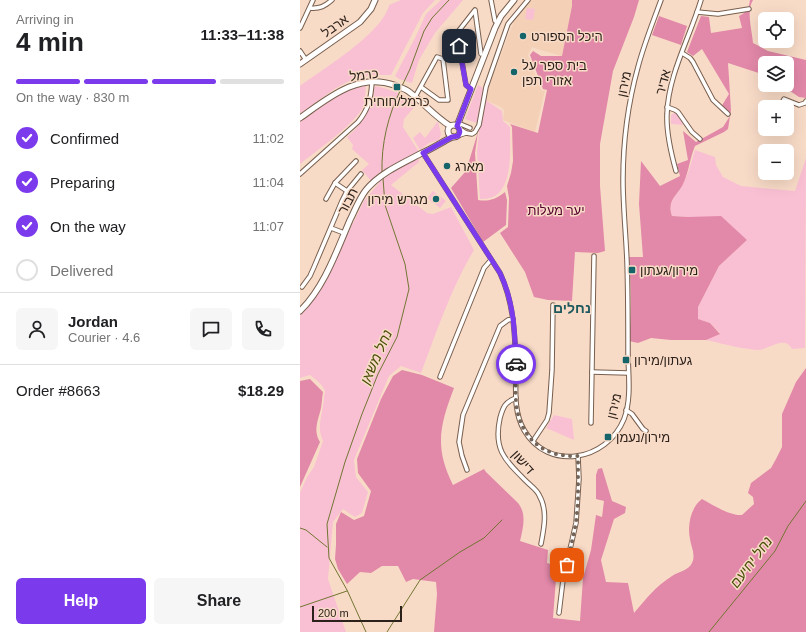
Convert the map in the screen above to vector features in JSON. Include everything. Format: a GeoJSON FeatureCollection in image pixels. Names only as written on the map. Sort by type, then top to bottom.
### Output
{"type":"FeatureCollection","features":[{"type":"Feature","properties":{"kind":"street"},"geometry":{"type":"LineString","coordinates":[[300,28],[314,0]]}},
{"type":"Feature","properties":{"kind":"street"},"geometry":{"type":"LineString","coordinates":[[310,8],[318,9],[325,6],[332,0]]}},
{"type":"Feature","properties":{"kind":"street","name":"ארבל"},"geometry":{"type":"LineString","coordinates":[[300,64],[360,22],[371,9],[375,0]]}},
{"type":"Feature","properties":{"kind":"street"},"geometry":{"type":"LineString","coordinates":[[491,0],[495,21]]}},
{"type":"Feature","properties":{"kind":"street"},"geometry":{"type":"LineString","coordinates":[[455,136],[460,132],[458,126],[495,28],[501,16],[514,0]]}},
{"type":"Feature","properties":{"kind":"street"},"geometry":{"type":"LineString","coordinates":[[470,128],[453,125],[448,129],[448,133],[455,136],[466,133],[472,134],[475,132],[479,125],[486,87],[508,24],[528,0]]}},
{"type":"Feature","properties":{"kind":"street","name":"מירון"},"geometry":{"type":"LineString","coordinates":[[423,153],[505,284],[513,319],[515,339],[516,398],[518,414],[525,431],[533,441],[545,450],[554,454],[578,456],[597,449],[612,438],[624,418],[629,396],[627,265],[623,179],[625,138],[637,68],[661,0]]}},
{"type":"Feature","properties":{"kind":"street","name":"אדיר"},"geometry":{"type":"LineString","coordinates":[[676,171],[668,135],[667,107],[672,83],[701,0]]}},
{"type":"Feature","properties":{"kind":"street"},"geometry":{"type":"LineString","coordinates":[[697,12],[718,14],[749,9]]}},
{"type":"Feature","properties":{"kind":"street"},"geometry":{"type":"LineString","coordinates":[[448,42],[475,10],[481,54]]}},
{"type":"Feature","properties":{"kind":"street"},"geometry":{"type":"LineString","coordinates":[[457,33],[466,85],[471,89]]}},
{"type":"Feature","properties":{"kind":"street"},"geometry":{"type":"LineString","coordinates":[[300,51],[306,60]]}},
{"type":"Feature","properties":{"kind":"street"},"geometry":{"type":"LineString","coordinates":[[682,53],[690,58],[713,100],[728,114]]}},
{"type":"Feature","properties":{"kind":"street"},"geometry":{"type":"LineString","coordinates":[[415,97],[437,57],[443,59],[448,100],[439,100],[421,87]]}},
{"type":"Feature","properties":{"kind":"street"},"geometry":{"type":"LineString","coordinates":[[300,174],[364,115],[371,97],[372,82]]}},
{"type":"Feature","properties":{"kind":"street","name":"כרמל"},"geometry":{"type":"LineString","coordinates":[[300,118],[337,92],[348,87],[372,82],[388,83],[406,90],[434,115],[450,126]]}},
{"type":"Feature","properties":{"kind":"street"},"geometry":{"type":"LineString","coordinates":[[794,103],[799,105],[805,103],[806,101]]}},
{"type":"Feature","properties":{"kind":"street"},"geometry":{"type":"LineString","coordinates":[[667,107],[678,112],[689,128],[700,139]]}},
{"type":"Feature","properties":{"kind":"street"},"geometry":{"type":"LineString","coordinates":[[458,126],[466,133]]}},
{"type":"Feature","properties":{"kind":"street","name":"תבור"},"geometry":{"type":"LineString","coordinates":[[300,311],[317,290],[366,190],[377,179],[410,158],[423,153],[455,136]]}},
{"type":"Feature","properties":{"kind":"street"},"geometry":{"type":"LineString","coordinates":[[326,199],[335,183],[356,160]]}},
{"type":"Feature","properties":{"kind":"street"},"geometry":{"type":"LineString","coordinates":[[302,287],[314,267],[347,192],[362,174]]}},
{"type":"Feature","properties":{"kind":"street"},"geometry":{"type":"LineString","coordinates":[[335,183],[347,192]]}},
{"type":"Feature","properties":{"kind":"street"},"geometry":{"type":"LineString","coordinates":[[331,228],[344,233]]}},
{"type":"Feature","properties":{"kind":"street"},"geometry":{"type":"LineString","coordinates":[[591,423],[594,256]]}},
{"type":"Feature","properties":{"kind":"street"},"geometry":{"type":"LineString","coordinates":[[440,377],[484,268],[491,260]]}},
{"type":"Feature","properties":{"kind":"street"},"geometry":{"type":"LineString","coordinates":[[533,441],[547,420],[549,413],[552,370],[553,306]]}},
{"type":"Feature","properties":{"kind":"street"},"geometry":{"type":"LineString","coordinates":[[467,470],[459,442],[463,415],[500,326],[504,322],[513,319]]}},
{"type":"Feature","properties":{"kind":"street"},"geometry":{"type":"LineString","coordinates":[[592,372],[628,373]]}},
{"type":"Feature","properties":{"kind":"street","name":"דישון"},"geometry":{"type":"LineString","coordinates":[[516,398],[506,402],[503,407],[497,438],[505,459],[539,494],[542,501],[544,507],[545,525],[541,544]]}},
{"type":"Feature","properties":{"kind":"street"},"geometry":{"type":"LineString","coordinates":[[626,410],[632,414],[643,429],[646,430]]}},
{"type":"Feature","properties":{"kind":"street"},"geometry":{"type":"LineString","coordinates":[[559,613],[563,580],[576,523],[579,486],[578,456]]}},
{"type":"Feature","properties":{"kind":"shaded area"},"geometry":{"type":"Polygon","coordinates":[[[401,0],[435,0],[423,13],[391,75],[365,76],[342,84],[300,114],[300,86],[351,50],[376,27],[384,16],[389,5],[401,0]]]}},
{"type":"Feature","properties":{"kind":"shaded area"},"geometry":{"type":"Polygon","coordinates":[[[441,0],[463,0],[435,33],[419,60],[412,83],[399,79],[395,76],[426,14],[441,0]]]}},
{"type":"Feature","properties":{"kind":"shaded area","name":"בית ספר על אזורי תפן"},"geometry":{"type":"Polygon","coordinates":[[[530,0],[572,0],[562,56],[532,47],[528,55],[541,90],[545,91],[535,132],[503,120],[504,110],[501,107],[485,100],[516,16],[530,0]]]}},
{"type":"Feature","properties":{"kind":"shaded area"},"geometry":{"type":"Polygon","coordinates":[[[527,8],[535,9],[533,20],[525,19],[527,8]]]}},
{"type":"Feature","properties":{"kind":"shaded area"},"geometry":{"type":"Polygon","coordinates":[[[478,85],[485,89],[487,101],[502,111],[503,121],[510,127],[510,161],[505,184],[499,192],[491,198],[480,199],[477,151],[479,133],[477,123],[465,119],[478,85]]]}},
{"type":"Feature","properties":{"kind":"shaded area"},"geometry":{"type":"Polygon","coordinates":[[[366,86],[364,105],[360,112],[336,136],[300,164],[300,122],[339,95],[356,88],[366,86]]]}},
{"type":"Feature","properties":{"kind":"shaded area"},"geometry":{"type":"Polygon","coordinates":[[[375,86],[397,92],[416,105],[404,119],[403,127],[419,152],[419,162],[391,185],[427,213],[433,214],[451,207],[474,250],[451,295],[421,373],[401,366],[389,376],[354,460],[356,477],[368,492],[362,513],[355,517],[343,509],[333,522],[328,579],[346,632],[300,632],[300,493],[307,477],[314,467],[323,441],[320,425],[325,391],[321,384],[310,375],[300,378],[300,316],[319,292],[364,201],[379,183],[374,178],[371,181],[362,170],[369,164],[352,149],[353,145],[347,137],[363,120],[372,102],[375,86]]]}},
{"type":"Feature","properties":{"kind":"shaded area"},"geometry":{"type":"Polygon","coordinates":[[[674,113],[677,114],[683,125],[671,124],[671,115],[674,113]]]}},
{"type":"Feature","properties":{"kind":"shaded area"},"geometry":{"type":"Polygon","coordinates":[[[438,121],[441,134],[439,140],[429,143],[420,150],[413,138],[420,132],[425,138],[438,121]]]}},
{"type":"Feature","properties":{"kind":"shaded area"},"geometry":{"type":"Polygon","coordinates":[[[695,150],[715,157],[716,165],[723,177],[741,186],[795,191],[806,158],[805,348],[792,349],[789,345],[781,343],[763,349],[754,350],[706,340],[720,333],[710,323],[698,319],[698,307],[719,266],[747,240],[688,217],[672,216],[672,201],[686,178],[695,150]]]}},
{"type":"Feature","properties":{"kind":"shaded area","name":"מגרש מירון"},"geometry":{"type":"Polygon","coordinates":[[[433,191],[446,201],[440,208],[427,198],[433,191]]]}},
{"type":"Feature","properties":{"kind":"shaded area"},"geometry":{"type":"Polygon","coordinates":[[[554,415],[572,419],[574,440],[546,428],[554,415]]]}},
{"type":"Feature","properties":{"kind":"green space","name":"יער מעלות"},"geometry":{"type":"Polygon","coordinates":[[[572,0],[639,0],[613,71],[600,144],[600,186],[605,251],[598,253],[575,252],[572,301],[548,300],[534,297],[525,272],[500,233],[508,227],[509,198],[507,186],[513,161],[512,127],[510,124],[538,133],[547,90],[543,89],[530,55],[533,51],[541,56],[562,56],[572,0]]]}},
{"type":"Feature","properties":{"kind":"green space"},"geometry":{"type":"Polygon","coordinates":[[[750,0],[753,0],[750,10],[750,21],[753,43],[758,46],[758,48],[789,56],[758,56],[758,73],[728,63],[731,110],[728,129],[695,146],[684,182],[671,205],[672,216],[721,216],[747,240],[719,266],[698,307],[698,319],[710,323],[720,334],[706,340],[671,340],[651,338],[638,343],[629,341],[631,299],[629,257],[643,257],[639,204],[641,161],[660,186],[680,176],[677,164],[688,160],[683,131],[696,142],[723,127],[730,116],[721,107],[729,94],[702,49],[693,56],[687,52],[701,16],[709,17],[711,33],[742,28],[739,16],[747,10],[750,0]]]}},
{"type":"Feature","properties":{"kind":"green space"},"geometry":{"type":"Polygon","coordinates":[[[659,16],[687,26],[681,45],[652,35],[659,16]]]}},
{"type":"Feature","properties":{"kind":"green space"},"geometry":{"type":"Polygon","coordinates":[[[794,57],[806,60],[806,98],[799,97],[792,92],[794,92],[794,57]]]}},
{"type":"Feature","properties":{"kind":"green space"},"geometry":{"type":"Polygon","coordinates":[[[478,132],[475,153],[478,200],[486,201],[505,192],[507,200],[506,225],[483,242],[451,188],[466,171],[478,132]]]}},
{"type":"Feature","properties":{"kind":"green space"},"geometry":{"type":"Polygon","coordinates":[[[806,368],[806,632],[434,632],[437,594],[436,582],[413,579],[406,582],[398,566],[382,566],[371,573],[360,572],[347,584],[338,569],[335,559],[336,524],[341,512],[354,520],[364,516],[371,491],[358,473],[357,459],[381,399],[393,376],[402,370],[422,375],[454,388],[445,413],[441,436],[443,459],[453,485],[484,469],[518,503],[523,512],[523,526],[520,541],[548,550],[547,563],[557,566],[553,618],[580,621],[583,578],[591,550],[596,515],[602,517],[604,501],[596,499],[596,475],[598,469],[602,468],[612,501],[626,507],[625,513],[614,519],[601,560],[606,582],[628,583],[634,613],[661,584],[691,565],[693,554],[689,528],[693,511],[698,502],[702,499],[716,507],[737,515],[742,515],[754,504],[753,497],[748,493],[751,483],[771,468],[782,447],[782,414],[796,382],[806,368]]]}},
{"type":"Feature","properties":{"kind":"green space"},"geometry":{"type":"Polygon","coordinates":[[[310,379],[323,392],[316,429],[320,442],[300,487],[300,381],[310,379]]]}},
{"type":"Feature","properties":{"kind":"waterway","name":"נחל משאן"},"geometry":{"type":"LineString","coordinates":[[402,86],[424,31],[432,18],[449,0]]}},
{"type":"Feature","properties":{"kind":"waterway","name":"נחל משאן"},"geometry":{"type":"LineString","coordinates":[[382,173],[386,130],[392,109],[401,89]]}},
{"type":"Feature","properties":{"kind":"waterway","name":"נחל משאן"},"geometry":{"type":"LineString","coordinates":[[366,632],[347,590],[329,558],[327,524],[345,462],[362,414],[378,374],[397,337],[409,289],[405,264],[385,205],[383,178]]}},
{"type":"Feature","properties":{"kind":"waterway","name":"נחל יחיעם"},"geometry":{"type":"LineString","coordinates":[[709,632],[775,551],[788,526],[806,501]]}},
{"type":"Feature","properties":{"kind":"waterway"},"geometry":{"type":"LineString","coordinates":[[387,632],[420,580],[460,552],[484,538],[502,520]]}},
{"type":"Feature","properties":{"kind":"waterway"},"geometry":{"type":"LineString","coordinates":[[300,528],[306,530],[327,547]]}},
{"type":"Feature","properties":{"kind":"waterway"},"geometry":{"type":"LineString","coordinates":[[300,607],[347,591]]}},
{"type":"Feature","properties":{"kind":"way so far"},"geometry":{"type":"LineString","coordinates":[[516,364],[516,401],[518,414],[525,431],[538,446],[545,450],[554,454],[565,456],[578,456],[579,479],[576,523],[567,565]]}},
{"type":"Feature","properties":{"kind":"place","name":"היכל הספורט"},"geometry":{"type":"Point","coordinates":[523,36]}},
{"type":"Feature","properties":{"kind":"place","name":"בית ספר על אזורי תפן"},"geometry":{"type":"Point","coordinates":[514,72]}},
{"type":"Feature","properties":{"kind":"place","name":"כרמל/חוחית"},"geometry":{"type":"Point","coordinates":[397,87]}},
{"type":"Feature","properties":{"kind":"place","name":"מארג"},"geometry":{"type":"Point","coordinates":[447,166]}},
{"type":"Feature","properties":{"kind":"place","name":"מגרש מירון"},"geometry":{"type":"Point","coordinates":[436,199]}},
{"type":"Feature","properties":{"kind":"place","name":"מירון/געתון"},"geometry":{"type":"Point","coordinates":[632,270]}},
{"type":"Feature","properties":{"kind":"place","name":"געתון/מירון"},"geometry":{"type":"Point","coordinates":[626,360]}},
{"type":"Feature","properties":{"kind":"place","name":"מירון/נעמן"},"geometry":{"type":"Point","coordinates":[608,437]}},
{"type":"Feature","properties":{"kind":"district","name":"נחלים"},"geometry":{"type":"Point","coordinates":[572,308]}},
{"type":"Feature","properties":{"kind":"route"},"geometry":{"type":"LineString","coordinates":[[459,46],[466,85],[471,89],[457,126],[460,129],[460,132],[458,136],[452,137],[423,153],[500,273],[505,284],[513,319],[516,364]]}}]}
